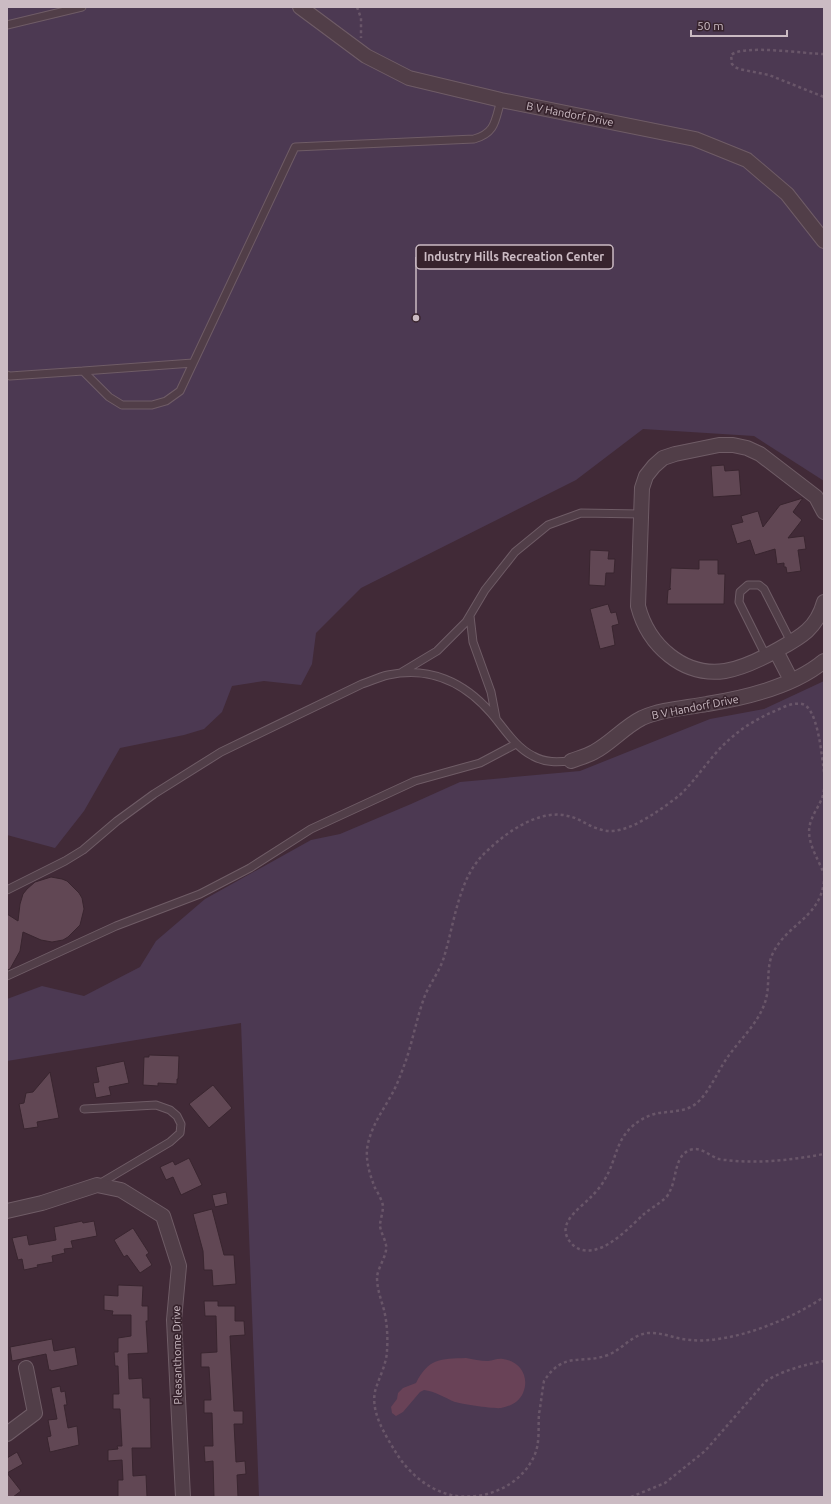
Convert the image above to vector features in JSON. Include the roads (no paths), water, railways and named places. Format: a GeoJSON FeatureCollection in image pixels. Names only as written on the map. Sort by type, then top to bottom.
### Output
{"type":"FeatureCollection","features":[{"type":"Feature","properties":{"kind":"street","name":"B V Handorf Drive"},"geometry":{"type":"LineString","coordinates":[[300,7],[366,56],[409,78],[501,100],[695,139],[747,160],[787,194],[824,240]]}},
{"type":"Feature","properties":{"kind":"street"},"geometry":{"type":"LineString","coordinates":[[824,512],[816,497],[760,454],[748,448],[734,445],[719,445],[663,458],[646,476],[642,488],[638,606],[642,620],[649,634],[674,660],[705,671],[725,671],[741,667],[771,653],[803,635],[814,624],[821,612],[824,602]]}},
{"type":"Feature","properties":{"kind":"street"},"geometry":{"type":"LineString","coordinates":[[771,653],[791,680]]}},
{"type":"Feature","properties":{"kind":"street","name":"B V Handorf Drive"},"geometry":{"type":"LineString","coordinates":[[572,761],[595,752],[620,732],[642,718],[672,710],[748,697],[813,670],[824,661]]}},
{"type":"Feature","properties":{"kind":"street","name":"Pleasanthome Drive"},"geometry":{"type":"LineString","coordinates":[[7,1211],[42,1203],[97,1185],[121,1190],[163,1216],[179,1266],[174,1320],[183,1497]]}},
{"type":"Feature","properties":{"kind":"street"},"geometry":{"type":"LineString","coordinates":[[7,1434],[35,1413],[26,1368]]}},
{"type":"Feature","properties":{"kind":"lane"},"geometry":{"type":"LineString","coordinates":[[7,25],[82,7]]}},
{"type":"Feature","properties":{"kind":"lane"},"geometry":{"type":"LineString","coordinates":[[83,371],[109,397],[122,405],[152,405],[166,401],[180,391],[296,146],[474,139],[484,136],[492,129],[501,100]]}},
{"type":"Feature","properties":{"kind":"lane"},"geometry":{"type":"LineString","coordinates":[[7,375],[193,364]]}},
{"type":"Feature","properties":{"kind":"lane"},"geometry":{"type":"LineString","coordinates":[[402,673],[437,651],[466,622],[485,590],[515,552],[548,525],[581,513],[641,514]]}},
{"type":"Feature","properties":{"kind":"lane"},"geometry":{"type":"LineString","coordinates":[[771,653],[739,602],[740,592],[748,585],[759,585],[764,589],[791,642]]}},
{"type":"Feature","properties":{"kind":"lane"},"geometry":{"type":"LineString","coordinates":[[470,616],[473,642],[491,692],[496,720]]}},
{"type":"Feature","properties":{"kind":"lane"},"geometry":{"type":"LineString","coordinates":[[7,890],[65,861],[83,850],[117,821],[154,794],[221,752],[362,684],[386,676],[419,672],[439,677],[456,684],[472,695],[516,744],[533,756],[550,762],[572,761]]}},
{"type":"Feature","properties":{"kind":"lane"},"geometry":{"type":"LineString","coordinates":[[7,976],[116,926],[200,894],[250,868],[311,829],[415,781],[480,763],[516,744]]}},
{"type":"Feature","properties":{"kind":"lane"},"geometry":{"type":"LineString","coordinates":[[84,1109],[156,1105],[174,1113],[181,1124],[180,1133],[170,1142],[97,1185]]}},
{"type":"Feature","properties":{"kind":"place","name":"Industry Hills Recreation Center"},"geometry":{"type":"Point","coordinates":[416,318]}}]}
